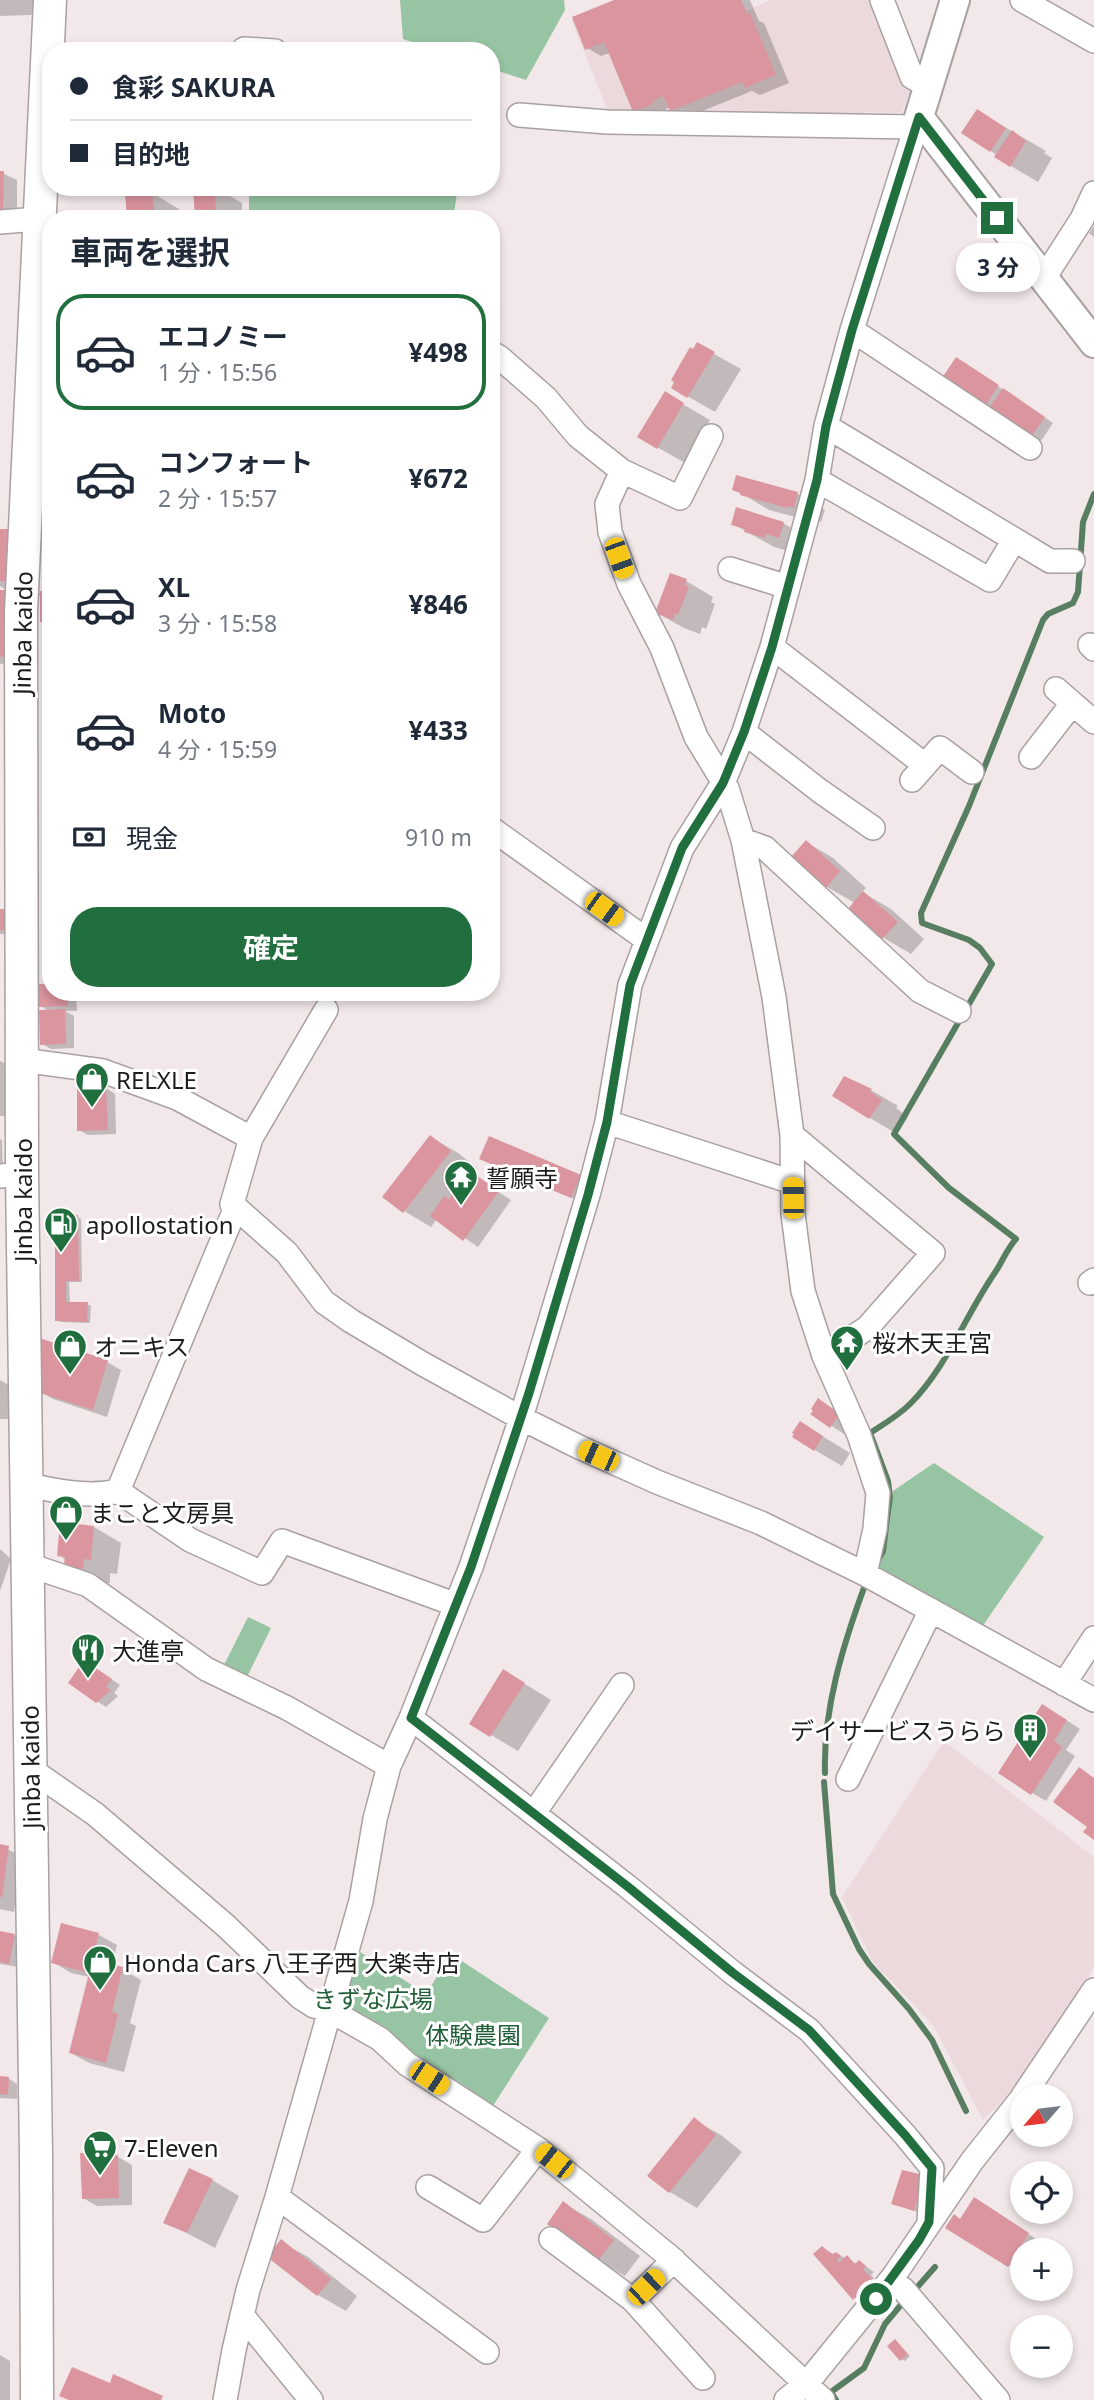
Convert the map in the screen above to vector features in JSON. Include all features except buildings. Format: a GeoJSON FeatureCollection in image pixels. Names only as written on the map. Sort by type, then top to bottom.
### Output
{"type":"FeatureCollection","features":[{"type":"Feature","properties":{"kind":"main road","name":"Jinba kaido"},"geometry":{"type":"LineString","coordinates":[[48,42],[50,0]]}},
{"type":"Feature","properties":{"kind":"main road","name":"Jinba kaido"},"geometry":{"type":"LineString","coordinates":[[37,2400],[25,1484],[11,1175],[22,1060],[21,612],[42,146]]}},
{"type":"Feature","properties":{"kind":"street"},"geometry":{"type":"LineString","coordinates":[[882,0],[912,77],[927,85]]}},
{"type":"Feature","properties":{"kind":"street"},"geometry":{"type":"LineString","coordinates":[[229,2397],[233,2350],[361,1901],[375,1819],[388,1766],[411,1718],[454,1604],[471,1567],[521,1418],[588,1195],[607,1122],[630,985],[682,848],[723,783],[744,732],[772,647],[817,480],[826,426],[852,330],[955,0]]}},
{"type":"Feature","properties":{"kind":"street"},"geometry":{"type":"LineString","coordinates":[[1022,0],[1094,41]]}},
{"type":"Feature","properties":{"kind":"street"},"geometry":{"type":"LineString","coordinates":[[519,115],[607,122],[918,122]]}},
{"type":"Feature","properties":{"kind":"street"},"geometry":{"type":"LineString","coordinates":[[918,122],[1094,343]]}},
{"type":"Feature","properties":{"kind":"street"},"geometry":{"type":"LineString","coordinates":[[1044,278],[1082,219],[1094,193]]}},
{"type":"Feature","properties":{"kind":"street"},"geometry":{"type":"LineString","coordinates":[[0,222],[38,219]]}},
{"type":"Feature","properties":{"kind":"street"},"geometry":{"type":"LineString","coordinates":[[852,330],[1030,448]]}},
{"type":"Feature","properties":{"kind":"street"},"geometry":{"type":"LineString","coordinates":[[500,358],[546,398],[578,436],[622,471],[680,498],[710,436]]}},
{"type":"Feature","properties":{"kind":"street"},"geometry":{"type":"LineString","coordinates":[[826,426],[1050,561],[1073,561]]}},
{"type":"Feature","properties":{"kind":"street"},"geometry":{"type":"LineString","coordinates":[[622,471],[607,504],[610,532],[629,583],[662,648],[696,737],[727,788],[743,840],[774,997],[792,1136],[793,1214],[803,1291],[824,1356],[859,1436],[878,1493],[875,1529],[865,1574]]}},
{"type":"Feature","properties":{"kind":"street"},"geometry":{"type":"LineString","coordinates":[[817,480],[990,580],[1014,540]]}},
{"type":"Feature","properties":{"kind":"street"},"geometry":{"type":"LineString","coordinates":[[730,569],[788,587]]}},
{"type":"Feature","properties":{"kind":"street"},"geometry":{"type":"LineString","coordinates":[[772,647],[919,773],[940,748],[972,772]]}},
{"type":"Feature","properties":{"kind":"street"},"geometry":{"type":"LineString","coordinates":[[1031,757],[1064,696],[1094,722]]}},
{"type":"Feature","properties":{"kind":"street"},"geometry":{"type":"LineString","coordinates":[[744,732],[820,792],[873,828]]}},
{"type":"Feature","properties":{"kind":"street"},"geometry":{"type":"LineString","coordinates":[[500,835],[647,940]]}},
{"type":"Feature","properties":{"kind":"street"},"geometry":{"type":"LineString","coordinates":[[743,840],[765,848],[920,991],[959,1011]]}},
{"type":"Feature","properties":{"kind":"street"},"geometry":{"type":"LineString","coordinates":[[326,1010],[251,1138],[232,1204],[287,1253],[324,1302],[404,1353],[521,1418],[657,1482],[761,1523],[865,1574],[1094,1700]]}},
{"type":"Feature","properties":{"kind":"street"},"geometry":{"type":"LineString","coordinates":[[22,1060],[103,1070],[177,1098],[251,1138]]}},
{"type":"Feature","properties":{"kind":"street"},"geometry":{"type":"LineString","coordinates":[[607,1122],[792,1182]]}},
{"type":"Feature","properties":{"kind":"street"},"geometry":{"type":"LineString","coordinates":[[792,1136],[933,1253],[867,1328],[824,1356]]}},
{"type":"Feature","properties":{"kind":"street"},"geometry":{"type":"LineString","coordinates":[[118,1491],[236,1207]]}},
{"type":"Feature","properties":{"kind":"street"},"geometry":{"type":"LineString","coordinates":[[25,1484],[75,1492],[118,1491],[190,1540],[262,1573],[282,1541],[454,1604]]}},
{"type":"Feature","properties":{"kind":"street"},"geometry":{"type":"LineString","coordinates":[[26,1564],[88,1585],[206,1669],[287,1708],[388,1766]]}},
{"type":"Feature","properties":{"kind":"street"},"geometry":{"type":"LineString","coordinates":[[848,1779],[931,1610]]}},
{"type":"Feature","properties":{"kind":"street"},"geometry":{"type":"LineString","coordinates":[[1064,1684],[1094,1638]]}},
{"type":"Feature","properties":{"kind":"street"},"geometry":{"type":"LineString","coordinates":[[534,1813],[622,1685]]}},
{"type":"Feature","properties":{"kind":"street"},"geometry":{"type":"LineString","coordinates":[[411,1718],[809,2030],[932,2168],[929,2222]]}},
{"type":"Feature","properties":{"kind":"street"},"geometry":{"type":"LineString","coordinates":[[30,1768],[95,1814],[225,1925],[300,1997],[380,2039],[407,2064],[538,2149],[585,2185],[674,2260],[823,2400]]}},
{"type":"Feature","properties":{"kind":"street"},"geometry":{"type":"LineString","coordinates":[[1032,2084],[1094,1990]]}},
{"type":"Feature","properties":{"kind":"street"},"geometry":{"type":"LineString","coordinates":[[786,2400],[807,2383],[893,2277],[972,2161],[1010,2113]]}},
{"type":"Feature","properties":{"kind":"street"},"geometry":{"type":"LineString","coordinates":[[428,2187],[483,2220],[538,2149]]}},
{"type":"Feature","properties":{"kind":"street"},"geometry":{"type":"LineString","coordinates":[[277,2197],[487,2352]]}},
{"type":"Feature","properties":{"kind":"street"},"geometry":{"type":"LineString","coordinates":[[551,2239],[633,2300],[674,2361],[703,2378]]}},
{"type":"Feature","properties":{"kind":"street"},"geometry":{"type":"LineString","coordinates":[[633,2300],[674,2260]]}},
{"type":"Feature","properties":{"kind":"street"},"geometry":{"type":"LineString","coordinates":[[908,2295],[998,2400]]}},
{"type":"Feature","properties":{"kind":"street"},"geometry":{"type":"LineString","coordinates":[[242,2315],[311,2400]]}},
{"type":"Feature","properties":{"kind":"shaded area"},"geometry":{"type":"Polygon","coordinates":[[[741,0],[746,11],[770,0],[873,0],[910,90],[902,113],[865,112],[858,116],[680,109],[679,113],[609,114],[571,19],[741,0]]]}},
{"type":"Feature","properties":{"kind":"shaded area"},"geometry":{"type":"Polygon","coordinates":[[[944,1741],[1094,1857],[1094,1967],[1029,2075],[1020,2084],[1010,2084],[1010,2094],[983,2120],[933,2025],[872,1961],[842,1897],[944,1741]]]}},
{"type":"Feature","properties":{"kind":"green space"},"geometry":{"type":"Polygon","coordinates":[[[400,0],[564,0],[565,10],[526,80],[500,72],[500,42],[412,42],[403,39],[400,0]]]}},
{"type":"Feature","properties":{"kind":"green space"},"geometry":{"type":"Polygon","coordinates":[[[249,196],[457,196],[454,210],[249,210],[249,196]]]}},
{"type":"Feature","properties":{"kind":"green space"},"geometry":{"type":"Polygon","coordinates":[[[934,1463],[1044,1537],[982,1627],[877,1568],[887,1540],[893,1491],[934,1463]]]}},
{"type":"Feature","properties":{"kind":"green space"},"geometry":{"type":"Polygon","coordinates":[[[248,1617],[271,1628],[247,1677],[224,1665],[248,1617]]]}},
{"type":"Feature","properties":{"kind":"green space","name":"体験農園"},"geometry":{"type":"Polygon","coordinates":[[[349,1945],[426,1994],[451,1954],[549,2018],[491,2109],[331,2011],[349,1945]]]}},
{"type":"Feature","properties":{"kind":"waterway"},"geometry":{"type":"LineString","coordinates":[[877,1562],[883,1551],[890,1497],[888,1481],[870,1433],[910,1404],[935,1374],[1016,1239],[949,1188],[894,1134],[992,964],[980,948],[969,940],[922,923],[921,913],[969,806],[1043,620],[1048,614],[1073,603],[1078,592],[1083,522],[1094,494]]}},
{"type":"Feature","properties":{"kind":"waterway"},"geometry":{"type":"LineString","coordinates":[[825,1773],[831,1701],[849,1631],[865,1585]]}},
{"type":"Feature","properties":{"kind":"waterway"},"geometry":{"type":"LineString","coordinates":[[824,1782],[833,1894],[869,1964],[932,2040],[966,2111]]}},
{"type":"Feature","properties":{"kind":"waterway"},"geometry":{"type":"LineString","coordinates":[[913,2292],[935,2267]]}},
{"type":"Feature","properties":{"kind":"waterway"},"geometry":{"type":"LineString","coordinates":[[836,2400],[831,2392],[864,2368],[885,2324],[905,2300]]}},
{"type":"Feature","properties":{"kind":"place","name":"RELXLE"},"geometry":{"type":"Point","coordinates":[92,1109]}},
{"type":"Feature","properties":{"kind":"place","name":"誓願寺"},"geometry":{"type":"Point","coordinates":[461,1207]}},
{"type":"Feature","properties":{"kind":"place","name":"apollostation"},"geometry":{"type":"Point","coordinates":[61,1254]}},
{"type":"Feature","properties":{"kind":"place","name":"桜木天王宮"},"geometry":{"type":"Point","coordinates":[847,1372]}},
{"type":"Feature","properties":{"kind":"place","name":"オニキス"},"geometry":{"type":"Point","coordinates":[70,1376]}},
{"type":"Feature","properties":{"kind":"place","name":"まこと文房具"},"geometry":{"type":"Point","coordinates":[66,1542]}},
{"type":"Feature","properties":{"kind":"place","name":"大進亭"},"geometry":{"type":"Point","coordinates":[88,1680]}},
{"type":"Feature","properties":{"kind":"place","name":"デイサービスうらら"},"geometry":{"type":"Point","coordinates":[1030,1760]}},
{"type":"Feature","properties":{"kind":"place","name":"Honda Cars 八王子西 大楽寺店"},"geometry":{"type":"Point","coordinates":[100,1992]}},
{"type":"Feature","properties":{"kind":"place","name":"7-Eleven"},"geometry":{"type":"Point","coordinates":[100,2177]}},
{"type":"Feature","properties":{"kind":"route"},"geometry":{"type":"LineString","coordinates":[[876,2299],[929,2222],[932,2168],[809,2030],[411,1718],[430,1674],[454,1604],[471,1567],[529,1393],[607,1122],[630,985],[682,848],[723,783],[744,732],[772,647],[817,480],[826,426],[852,330],[919,117],[997,218]]}},
{"type":"Feature","properties":{"kind":"park label","name":"きずな広場"},"geometry":{"type":"Point","coordinates":[373,1998]}}]}
